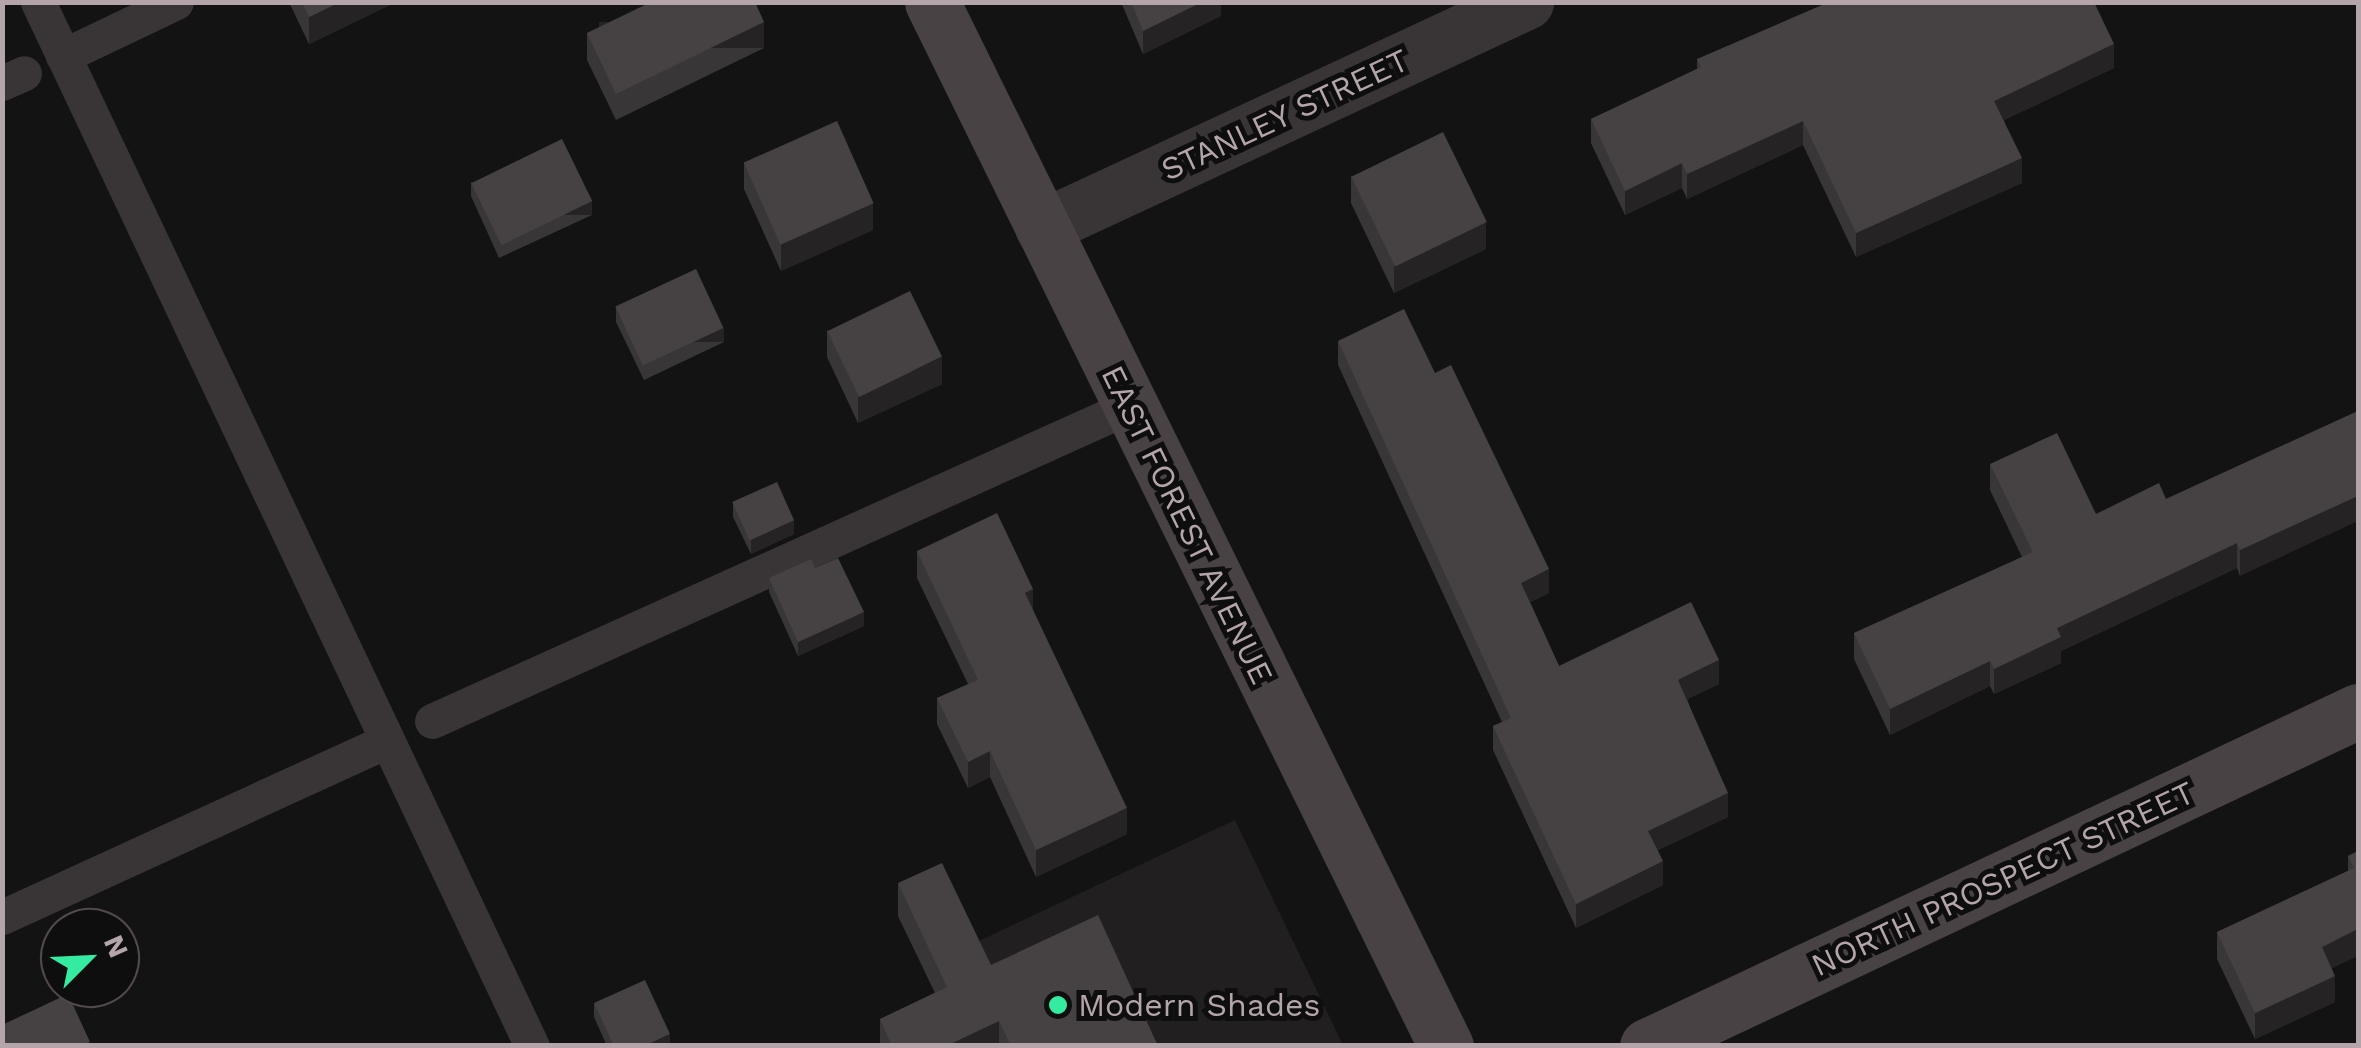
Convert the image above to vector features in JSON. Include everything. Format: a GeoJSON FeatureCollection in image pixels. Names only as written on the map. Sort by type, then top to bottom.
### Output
{"type":"FeatureCollection","features":[{"type":"Feature","properties":{"kind":"main road","name":"EAST FOREST AVENUE"},"geometry":{"type":"LineString","coordinates":[[932,2],[1446,1046]]}},
{"type":"Feature","properties":{"kind":"main road","name":"NORTH PROSPECT STREET"},"geometry":{"type":"LineString","coordinates":[[1648,1046],[2358,711]]}},
{"type":"Feature","properties":{"kind":"street","name":"STANLEY STREET"},"geometry":{"type":"LineString","coordinates":[[1042,227],[1526,2]]}},
{"type":"Feature","properties":{"kind":"lane"},"geometry":{"type":"LineString","coordinates":[[38,2],[532,1046]]}},
{"type":"Feature","properties":{"kind":"lane"},"geometry":{"type":"LineString","coordinates":[[63,56],[176,2]]}},
{"type":"Feature","properties":{"kind":"lane"},"geometry":{"type":"LineString","coordinates":[[432,720],[1128,406]]}},
{"type":"Feature","properties":{"kind":"lane"},"geometry":{"type":"LineString","coordinates":[[2,916],[386,741]]}},
{"type":"Feature","properties":{"kind":"shaded area"},"geometry":{"type":"Polygon","coordinates":[[[1235,820],[1343,1045],[988,1045],[947,956],[1235,820]]]}},
{"type":"Feature","properties":{"kind":"building"},"geometry":{"type":"Polygon","coordinates":[[[302,2],[340,2],[309,17],[302,2]]]}},
{"type":"Feature","properties":{"kind":"building"},"geometry":{"type":"Polygon","coordinates":[[[651,2],[755,2],[764,22],[616,94],[587,33],[651,2]]]}},
{"type":"Feature","properties":{"kind":"building"},"geometry":{"type":"Polygon","coordinates":[[[1131,2],[1202,2],[1143,31],[1131,2]]]}},
{"type":"Feature","properties":{"kind":"building"},"geometry":{"type":"Polygon","coordinates":[[[1829,2],[2094,2],[2114,44],[1994,101],[2022,158],[1856,233],[1803,121],[1687,174],[1682,163],[1625,191],[1591,119],[1701,67],[1697,59],[1829,2]]]}},
{"type":"Feature","properties":{"kind":"building"},"geometry":{"type":"Polygon","coordinates":[[[837,121],[874,203],[780,245],[744,162],[837,121]]]}},
{"type":"Feature","properties":{"kind":"building"},"geometry":{"type":"Polygon","coordinates":[[[1443,132],[1487,222],[1395,267],[1351,177],[1443,132]]]}},
{"type":"Feature","properties":{"kind":"building"},"geometry":{"type":"Polygon","coordinates":[[[562,139],[592,201],[501,245],[471,183],[562,139]]]}},
{"type":"Feature","properties":{"kind":"building"},"geometry":{"type":"Polygon","coordinates":[[[696,269],[723,328],[643,366],[615,307],[696,269]]]}},
{"type":"Feature","properties":{"kind":"building"},"geometry":{"type":"Polygon","coordinates":[[[910,291],[942,357],[859,397],[827,331],[910,291]]]}},
{"type":"Feature","properties":{"kind":"building"},"geometry":{"type":"Polygon","coordinates":[[[1404,309],[1435,373],[1451,365],[1549,569],[1521,583],[1559,666],[1691,602],[1719,660],[1678,680],[1728,793],[1648,831],[1663,861],[1576,904],[1493,726],[1511,718],[1338,341],[1404,309]]]}},
{"type":"Feature","properties":{"kind":"building"},"geometry":{"type":"Polygon","coordinates":[[[2358,411],[2358,496],[2240,550],[2237,543],[2057,628],[2061,637],[1994,669],[1990,661],[1890,709],[1854,633],[2033,552],[1990,464],[2057,433],[2096,514],[2159,483],[2166,499],[2358,411]]]}},
{"type":"Feature","properties":{"kind":"building"},"geometry":{"type":"Polygon","coordinates":[[[777,482],[794,520],[749,540],[732,502],[777,482]]]}},
{"type":"Feature","properties":{"kind":"building"},"geometry":{"type":"Polygon","coordinates":[[[997,513],[1033,589],[1025,593],[1127,808],[1036,850],[990,751],[968,762],[937,698],[978,680],[917,551],[997,513]]]}},
{"type":"Feature","properties":{"kind":"building"},"geometry":{"type":"Polygon","coordinates":[[[838,558],[864,612],[798,642],[769,578],[811,559],[815,568],[838,558]]]}},
{"type":"Feature","properties":{"kind":"building"},"geometry":{"type":"Polygon","coordinates":[[[2358,851],[2358,929],[2322,947],[2335,976],[2255,1013],[2217,932],[2354,868],[2348,856],[2358,851]]]}},
{"type":"Feature","properties":{"kind":"building"},"geometry":{"type":"Polygon","coordinates":[[[942,863],[991,965],[1098,915],[1158,1046],[1011,1046],[999,1021],[946,1046],[892,1046],[880,1019],[947,987],[898,883],[942,863]]]}},
{"type":"Feature","properties":{"kind":"building"},"geometry":{"type":"Polygon","coordinates":[[[645,980],[670,1034],[644,1046],[614,1046],[594,1003],[645,980]]]}},
{"type":"Feature","properties":{"kind":"building"},"geometry":{"type":"Polygon","coordinates":[[[40,1007],[74,1008],[90,1042],[82,1046],[2,1046],[2,1025],[40,1007]]]}},
{"type":"Feature","properties":{"kind":"place","name":"Modern Shades"},"geometry":{"type":"Point","coordinates":[1058,1005]}}]}
